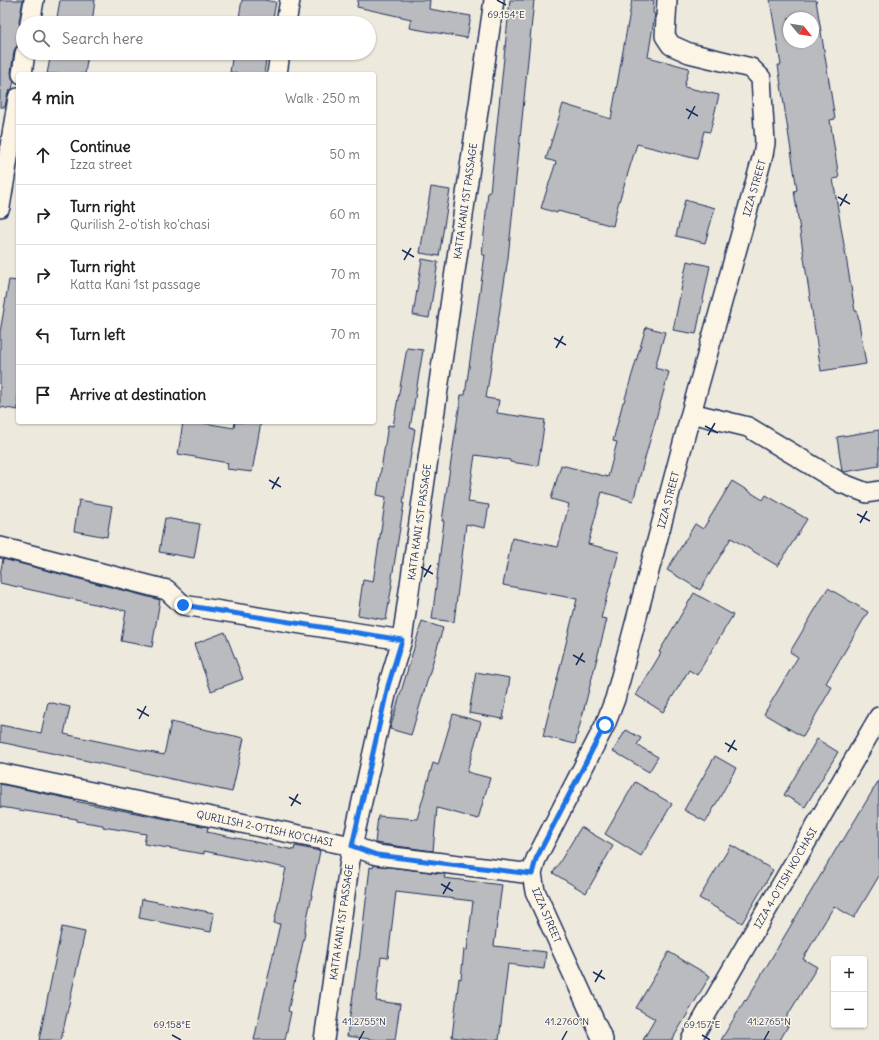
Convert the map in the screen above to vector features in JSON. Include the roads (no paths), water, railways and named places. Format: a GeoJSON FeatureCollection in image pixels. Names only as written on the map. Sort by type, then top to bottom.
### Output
{"type":"FeatureCollection","features":[{"type":"Feature","properties":{"kind":"street"},"geometry":{"type":"LineString","coordinates":[[31,16],[34,0]]}},
{"type":"Feature","properties":{"kind":"street"},"geometry":{"type":"LineString","coordinates":[[287,16],[290,0]]}},
{"type":"Feature","properties":{"kind":"street","name":"KATTA KANI 1ST PASSAGE"},"geometry":{"type":"LineString","coordinates":[[324,1040],[352,846],[388,686],[402,640],[494,0]]}},
{"type":"Feature","properties":{"kind":"street","name":"IZZA STREET"},"geometry":{"type":"LineString","coordinates":[[603,1040],[535,891],[532,874],[536,859],[605,725],[615,699],[765,143],[761,78],[751,68],[689,53],[671,45],[665,36],[667,0]]}},
{"type":"Feature","properties":{"kind":"street"},"geometry":{"type":"LineString","coordinates":[[22,72],[24,60]]}},
{"type":"Feature","properties":{"kind":"street"},"geometry":{"type":"LineString","coordinates":[[276,72],[279,60]]}},
{"type":"Feature","properties":{"kind":"street"},"geometry":{"type":"LineString","coordinates":[[0,207],[16,110]]}},
{"type":"Feature","properties":{"kind":"street"},"geometry":{"type":"LineString","coordinates":[[691,413],[748,427],[841,484],[868,493],[879,491]]}},
{"type":"Feature","properties":{"kind":"street"},"geometry":{"type":"LineString","coordinates":[[0,547],[167,590],[183,605],[402,640]]}},
{"type":"Feature","properties":{"kind":"street","name":"IZZA 4-O'TISH KO'CHASI"},"geometry":{"type":"LineString","coordinates":[[690,1040],[879,717]]}},
{"type":"Feature","properties":{"kind":"street","name":"QURILISH 2-O'TISH KO'CHASI"},"geometry":{"type":"LineString","coordinates":[[0,773],[352,846],[377,855],[532,874]]}}]}
